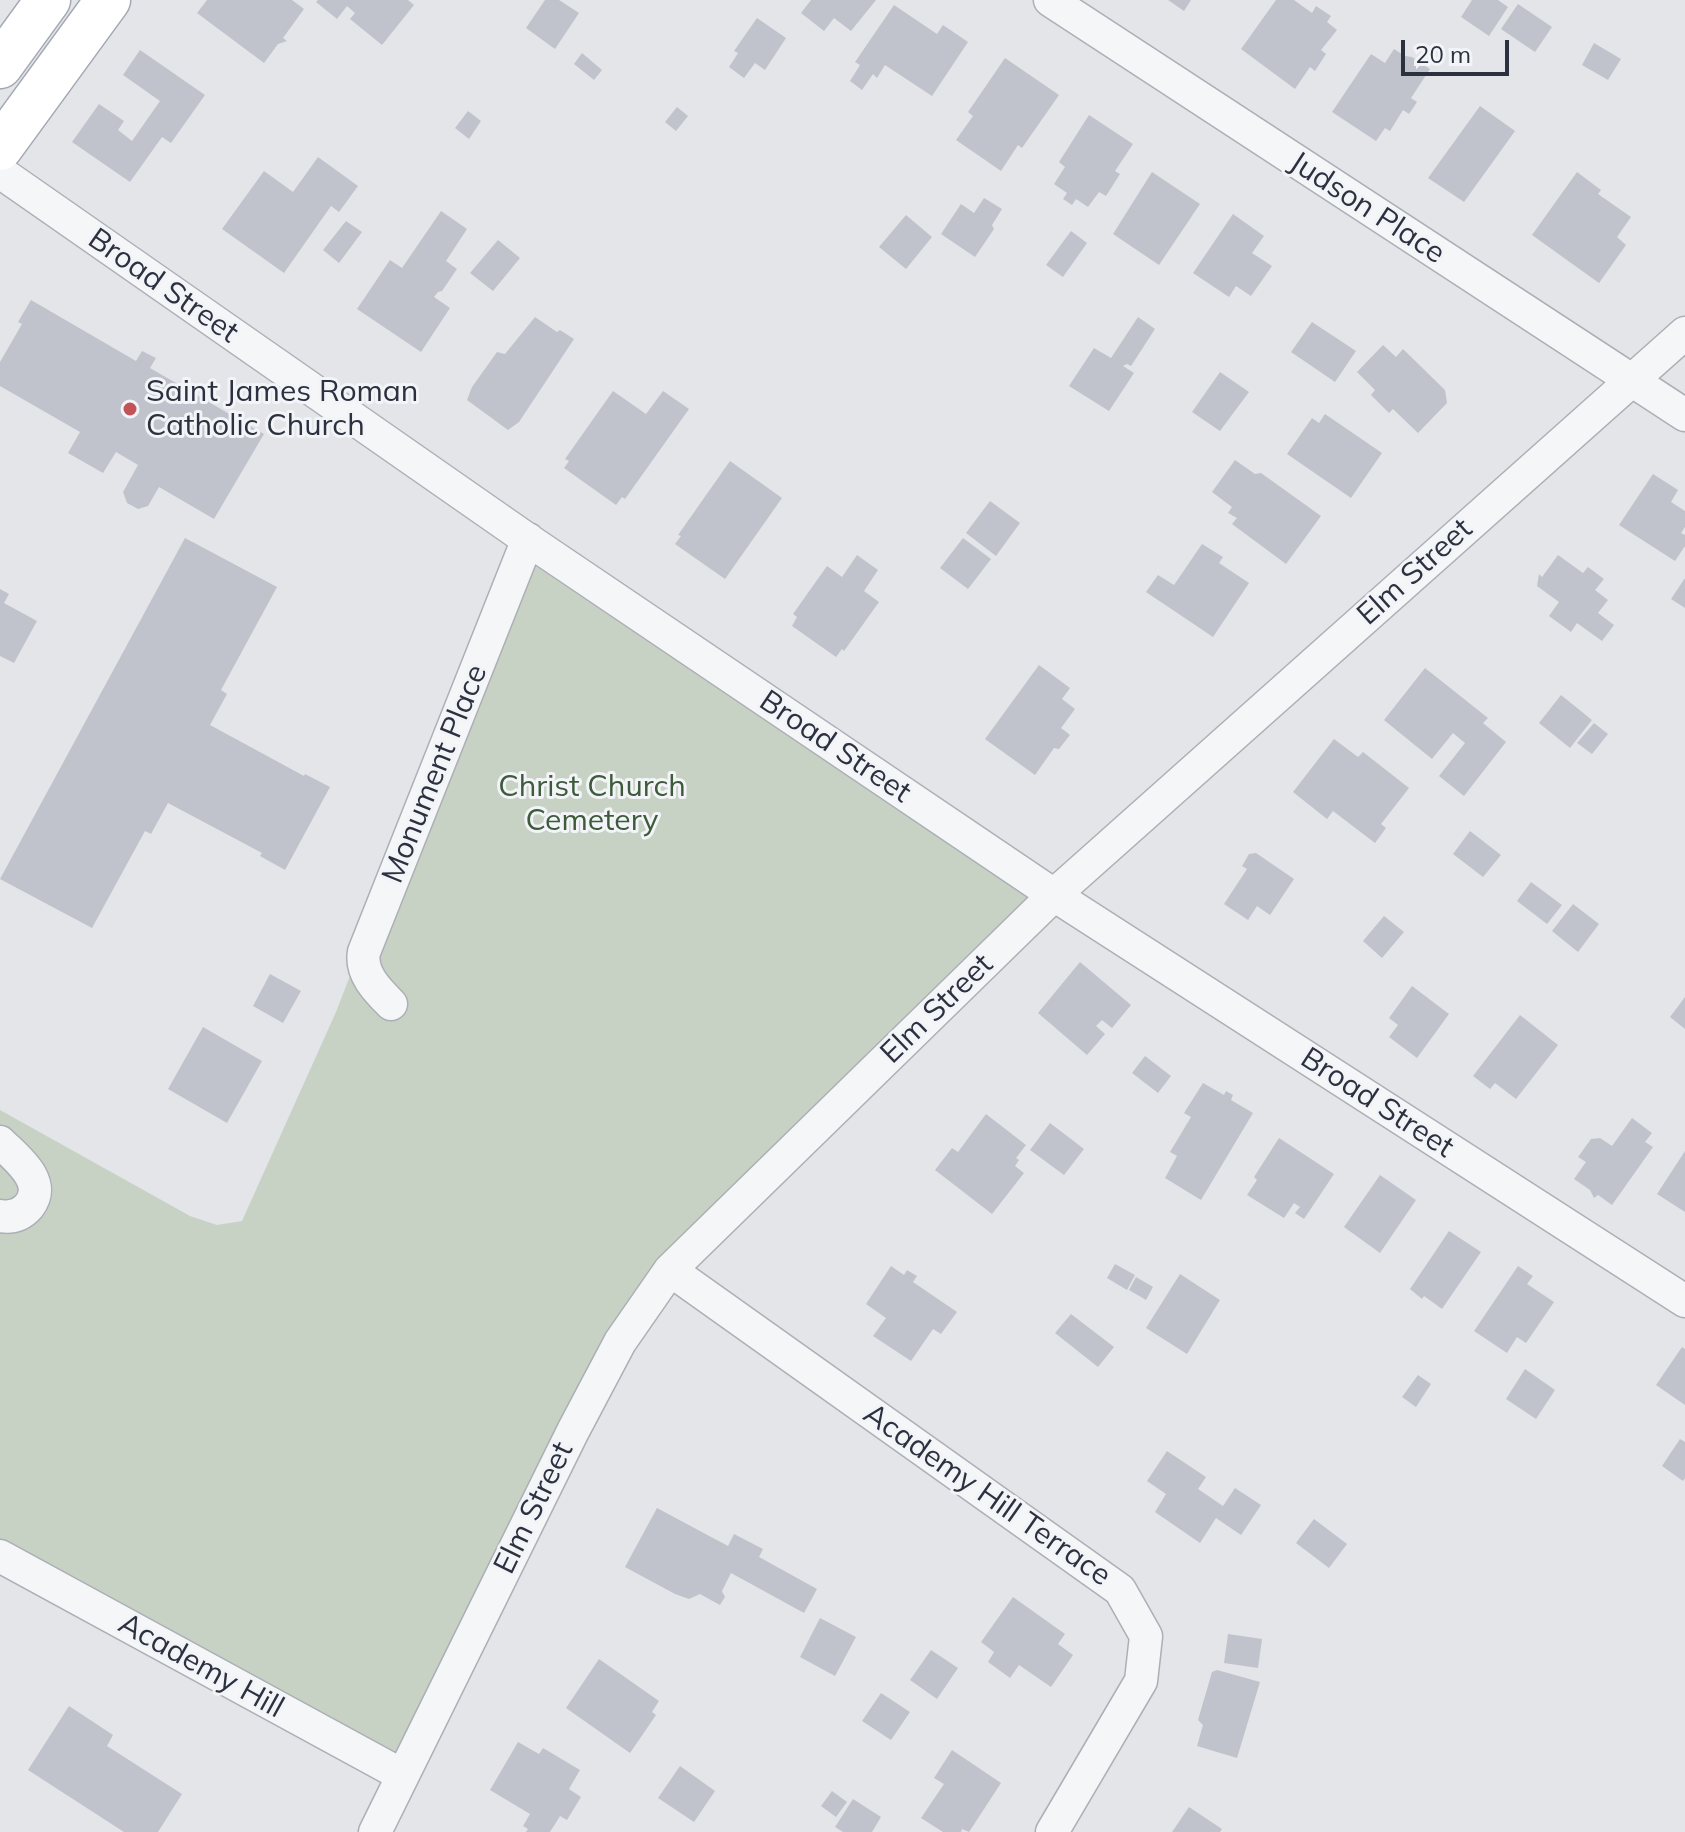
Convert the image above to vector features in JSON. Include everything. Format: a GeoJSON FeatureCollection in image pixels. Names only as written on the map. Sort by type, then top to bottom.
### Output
{"type":"FeatureCollection","features":[{"type":"Feature","properties":{"kind":"main road"},"geometry":{"type":"LineString","coordinates":[[0,66],[48,0]]}},
{"type":"Feature","properties":{"kind":"main road"},"geometry":{"type":"LineString","coordinates":[[0,148],[108,0]]}},
{"type":"Feature","properties":{"kind":"street","name":"Judson Place"},"geometry":{"type":"LineString","coordinates":[[1050,0],[1685,415]]}},
{"type":"Feature","properties":{"kind":"street","name":"Broad Street"},"geometry":{"type":"LineString","coordinates":[[0,172],[528,539],[1054,895],[1685,1301]]}},
{"type":"Feature","properties":{"kind":"street","name":"Elm Street"},"geometry":{"type":"LineString","coordinates":[[375,1832],[573,1431],[620,1342],[670,1270],[1054,895],[1685,333]]}},
{"type":"Feature","properties":{"kind":"street","name":"Monument Place"},"geometry":{"type":"LineString","coordinates":[[391,1004],[367,974],[364,952],[528,539]]}},
{"type":"Feature","properties":{"kind":"street"},"geometry":{"type":"LineString","coordinates":[[0,1142],[29,1171],[35,1190],[33,1199],[22,1212],[13,1217],[0,1216]]}},
{"type":"Feature","properties":{"kind":"street","name":"Academy Hill Terrace"},"geometry":{"type":"LineString","coordinates":[[670,1270],[1120,1590],[1146,1636],[1141,1681],[1052,1832]]}},
{"type":"Feature","properties":{"kind":"street","name":"Academy Hill"},"geometry":{"type":"LineString","coordinates":[[0,1556],[402,1775]]}},
{"type":"Feature","properties":{"kind":"green space","name":"Christ Church Cemetery"},"geometry":{"type":"Polygon","coordinates":[[[521,535],[1054,895],[670,1270],[402,1775],[0,1556],[0,1110],[190,1216],[217,1225],[242,1221],[336,1012],[521,535]]]}},
{"type":"Feature","properties":{"kind":"building"},"geometry":{"type":"Polygon","coordinates":[[[207,0],[292,0],[304,9],[283,38],[287,41],[278,44],[264,63],[197,13],[207,0]]]}},
{"type":"Feature","properties":{"kind":"building"},"geometry":{"type":"Polygon","coordinates":[[[408,0],[414,5],[382,45],[350,19],[355,13],[347,6],[337,19],[316,2],[408,0]]]}},
{"type":"Feature","properties":{"kind":"building"},"geometry":{"type":"Polygon","coordinates":[[[545,0],[559,0],[579,13],[555,49],[526,28],[545,0]]]}},
{"type":"Feature","properties":{"kind":"building"},"geometry":{"type":"Polygon","coordinates":[[[811,0],[876,0],[851,31],[834,18],[824,31],[801,13],[811,0]]]}},
{"type":"Feature","properties":{"kind":"building"},"geometry":{"type":"Polygon","coordinates":[[[1168,0],[1191,0],[1184,11],[1168,0]]]}},
{"type":"Feature","properties":{"kind":"building"},"geometry":{"type":"Polygon","coordinates":[[[1276,0],[1294,0],[1312,13],[1316,6],[1331,16],[1327,22],[1337,30],[1321,50],[1326,54],[1315,71],[1310,67],[1295,89],[1241,49],[1276,0]]]}},
{"type":"Feature","properties":{"kind":"building"},"geometry":{"type":"Polygon","coordinates":[[[1472,0],[1498,0],[1508,7],[1489,36],[1461,17],[1472,0]]]}},
{"type":"Feature","properties":{"kind":"building"},"geometry":{"type":"Polygon","coordinates":[[[1518,4],[1552,27],[1535,52],[1501,29],[1518,4]]]}},
{"type":"Feature","properties":{"kind":"building"},"geometry":{"type":"Polygon","coordinates":[[[894,5],[937,34],[943,25],[968,42],[932,96],[885,65],[877,78],[873,74],[862,90],[850,81],[860,65],[855,62],[894,5]]]}},
{"type":"Feature","properties":{"kind":"building"},"geometry":{"type":"Polygon","coordinates":[[[757,18],[786,38],[765,70],[755,63],[744,78],[729,67],[738,53],[734,51],[757,18]]]}},
{"type":"Feature","properties":{"kind":"building"},"geometry":{"type":"Polygon","coordinates":[[[1594,43],[1621,59],[1608,80],[1582,65],[1594,43]]]}},
{"type":"Feature","properties":{"kind":"building"},"geometry":{"type":"Polygon","coordinates":[[[1394,49],[1430,69],[1411,98],[1417,102],[1409,114],[1403,110],[1390,131],[1385,128],[1376,141],[1332,112],[1371,54],[1385,63],[1394,49]]]}},
{"type":"Feature","properties":{"kind":"building"},"geometry":{"type":"Polygon","coordinates":[[[140,50],[205,95],[171,143],[162,137],[130,182],[72,142],[99,104],[124,121],[118,130],[132,141],[160,101],[123,75],[140,50]]]}},
{"type":"Feature","properties":{"kind":"building"},"geometry":{"type":"Polygon","coordinates":[[[582,53],[602,70],[594,80],[574,64],[582,53]]]}},
{"type":"Feature","properties":{"kind":"building"},"geometry":{"type":"Polygon","coordinates":[[[1005,58],[1059,95],[1022,148],[1018,145],[1001,171],[956,140],[973,116],[968,112],[1005,58]]]}},
{"type":"Feature","properties":{"kind":"building"},"geometry":{"type":"Polygon","coordinates":[[[1480,106],[1515,131],[1464,202],[1428,178],[1480,106]]]}},
{"type":"Feature","properties":{"kind":"building"},"geometry":{"type":"Polygon","coordinates":[[[677,107],[688,116],[676,131],[665,122],[677,107]]]}},
{"type":"Feature","properties":{"kind":"building"},"geometry":{"type":"Polygon","coordinates":[[[468,111],[481,121],[469,139],[455,128],[468,111]]]}},
{"type":"Feature","properties":{"kind":"building"},"geometry":{"type":"Polygon","coordinates":[[[1089,115],[1133,144],[1115,171],[1120,174],[1106,196],[1099,192],[1088,207],[1076,199],[1072,205],[1063,199],[1067,193],[1054,184],[1065,167],[1059,162],[1089,115]]]}},
{"type":"Feature","properties":{"kind":"building"},"geometry":{"type":"Polygon","coordinates":[[[318,157],[358,186],[339,212],[331,206],[284,273],[222,229],[264,171],[293,192],[318,157]]]}},
{"type":"Feature","properties":{"kind":"building"},"geometry":{"type":"Polygon","coordinates":[[[1152,172],[1200,204],[1159,265],[1113,234],[1152,172]]]}},
{"type":"Feature","properties":{"kind":"building"},"geometry":{"type":"Polygon","coordinates":[[[1577,172],[1601,190],[1598,194],[1631,217],[1617,237],[1626,245],[1599,283],[1532,235],[1577,172]]]}},
{"type":"Feature","properties":{"kind":"building"},"geometry":{"type":"Polygon","coordinates":[[[984,198],[1002,209],[992,225],[994,229],[975,257],[941,234],[961,204],[974,213],[984,198]]]}},
{"type":"Feature","properties":{"kind":"building"},"geometry":{"type":"Polygon","coordinates":[[[441,211],[467,229],[446,261],[457,269],[434,297],[450,308],[421,352],[357,309],[390,260],[402,268],[441,211]]]}},
{"type":"Feature","properties":{"kind":"building"},"geometry":{"type":"Polygon","coordinates":[[[1233,214],[1264,236],[1252,253],[1272,266],[1251,296],[1236,286],[1229,297],[1193,273],[1233,214]]]}},
{"type":"Feature","properties":{"kind":"building"},"geometry":{"type":"Polygon","coordinates":[[[906,215],[932,237],[906,269],[879,247],[906,215]]]}},
{"type":"Feature","properties":{"kind":"building"},"geometry":{"type":"Polygon","coordinates":[[[346,221],[362,232],[339,263],[323,250],[346,221]]]}},
{"type":"Feature","properties":{"kind":"building"},"geometry":{"type":"Polygon","coordinates":[[[1071,231],[1087,243],[1063,277],[1046,265],[1071,231]]]}},
{"type":"Feature","properties":{"kind":"building"},"geometry":{"type":"Polygon","coordinates":[[[498,240],[520,258],[493,291],[470,273],[498,240]]]}},
{"type":"Feature","properties":{"kind":"building","name":"Saint James Roman Catholic Church"},"geometry":{"type":"Polygon","coordinates":[[[31,300],[136,361],[142,351],[156,358],[150,368],[264,434],[214,519],[159,487],[148,506],[138,509],[127,503],[123,492],[138,465],[116,452],[103,473],[68,453],[80,432],[0,386],[0,362],[22,324],[18,322],[31,300]]]}},
{"type":"Feature","properties":{"kind":"building"},"geometry":{"type":"Polygon","coordinates":[[[535,317],[574,339],[519,422],[508,430],[467,400],[472,387],[497,352],[505,354],[535,317]]]}},
{"type":"Feature","properties":{"kind":"building"},"geometry":{"type":"Polygon","coordinates":[[[1138,317],[1155,329],[1131,366],[1123,366],[1134,373],[1109,411],[1069,386],[1094,348],[1111,358],[1138,317]]]}},
{"type":"Feature","properties":{"kind":"building"},"geometry":{"type":"Polygon","coordinates":[[[1312,322],[1356,351],[1335,382],[1291,352],[1312,322]]]}},
{"type":"Feature","properties":{"kind":"building"},"geometry":{"type":"Polygon","coordinates":[[[1383,345],[1396,357],[1403,349],[1445,390],[1447,403],[1418,433],[1393,409],[1389,413],[1371,395],[1375,390],[1357,372],[1383,345]]]}},
{"type":"Feature","properties":{"kind":"building"},"geometry":{"type":"Polygon","coordinates":[[[1220,372],[1249,392],[1220,431],[1192,412],[1220,372]]]}},
{"type":"Feature","properties":{"kind":"building"},"geometry":{"type":"Polygon","coordinates":[[[613,391],[646,414],[663,391],[689,409],[625,499],[622,497],[616,505],[564,468],[569,461],[565,459],[613,391]]]}},
{"type":"Feature","properties":{"kind":"building"},"geometry":{"type":"Polygon","coordinates":[[[1325,414],[1382,453],[1351,498],[1287,454],[1312,418],[1319,423],[1325,414]]]}},
{"type":"Feature","properties":{"kind":"building"},"geometry":{"type":"Polygon","coordinates":[[[1235,460],[1255,474],[1261,473],[1321,516],[1286,564],[1232,524],[1237,518],[1228,513],[1232,507],[1212,492],[1235,460]]]}},
{"type":"Feature","properties":{"kind":"building"},"geometry":{"type":"Polygon","coordinates":[[[730,461],[782,498],[725,579],[675,544],[681,536],[678,535],[730,461]]]}},
{"type":"Feature","properties":{"kind":"building"},"geometry":{"type":"Polygon","coordinates":[[[1653,474],[1678,490],[1671,502],[1685,511],[1685,527],[1681,533],[1685,535],[1685,546],[1675,561],[1619,525],[1653,474]]]}},
{"type":"Feature","properties":{"kind":"building"},"geometry":{"type":"Polygon","coordinates":[[[990,501],[1020,523],[996,556],[966,533],[990,501]]]}},
{"type":"Feature","properties":{"kind":"building"},"geometry":{"type":"Polygon","coordinates":[[[185,538],[277,587],[221,690],[227,694],[210,725],[330,787],[285,870],[260,856],[262,853],[168,803],[151,834],[145,831],[92,928],[0,879],[185,538]]]}},
{"type":"Feature","properties":{"kind":"building"},"geometry":{"type":"Polygon","coordinates":[[[963,538],[991,559],[968,589],[940,568],[963,538]]]}},
{"type":"Feature","properties":{"kind":"building"},"geometry":{"type":"Polygon","coordinates":[[[1202,544],[1223,557],[1219,563],[1249,583],[1213,637],[1146,592],[1158,575],[1174,585],[1202,544]]]}},
{"type":"Feature","properties":{"kind":"building"},"geometry":{"type":"Polygon","coordinates":[[[857,555],[878,570],[864,591],[879,602],[844,651],[842,649],[836,657],[792,626],[797,617],[793,614],[827,566],[842,577],[857,555]]]}},
{"type":"Feature","properties":{"kind":"building"},"geometry":{"type":"Polygon","coordinates":[[[1558,555],[1583,573],[1588,567],[1604,579],[1595,590],[1608,600],[1598,613],[1614,625],[1602,641],[1577,623],[1571,632],[1549,616],[1559,602],[1537,586],[1539,574],[1542,577],[1558,555]]]}},
{"type":"Feature","properties":{"kind":"building"},"geometry":{"type":"Polygon","coordinates":[[[1685,578],[1685,608],[1671,599],[1685,578]]]}},
{"type":"Feature","properties":{"kind":"building"},"geometry":{"type":"Polygon","coordinates":[[[0,589],[9,594],[4,603],[37,621],[14,663],[0,656],[0,589]]]}},
{"type":"Feature","properties":{"kind":"building"},"geometry":{"type":"Polygon","coordinates":[[[1039,665],[1070,688],[1062,699],[1075,709],[1061,728],[1070,735],[1059,749],[1054,748],[1035,775],[985,739],[1039,665]]]}},
{"type":"Feature","properties":{"kind":"building"},"geometry":{"type":"Polygon","coordinates":[[[1425,668],[1488,718],[1483,723],[1506,742],[1464,796],[1439,776],[1465,743],[1453,733],[1432,759],[1384,720],[1425,668]]]}},
{"type":"Feature","properties":{"kind":"building"},"geometry":{"type":"Polygon","coordinates":[[[1561,695],[1592,720],[1570,748],[1539,723],[1561,695]]]}},
{"type":"Feature","properties":{"kind":"building"},"geometry":{"type":"Polygon","coordinates":[[[1594,723],[1608,734],[1592,754],[1577,743],[1594,723]]]}},
{"type":"Feature","properties":{"kind":"building"},"geometry":{"type":"Polygon","coordinates":[[[1334,739],[1358,757],[1363,752],[1409,788],[1381,824],[1386,828],[1375,843],[1333,811],[1327,819],[1293,792],[1334,739]]]}},
{"type":"Feature","properties":{"kind":"building"},"geometry":{"type":"Polygon","coordinates":[[[1470,831],[1501,855],[1483,877],[1453,854],[1470,831]]]}},
{"type":"Feature","properties":{"kind":"building"},"geometry":{"type":"Polygon","coordinates":[[[1256,853],[1294,879],[1270,915],[1257,906],[1248,920],[1224,904],[1247,869],[1242,866],[1249,854],[1256,853]]]}},
{"type":"Feature","properties":{"kind":"building"},"geometry":{"type":"Polygon","coordinates":[[[1531,882],[1562,905],[1547,924],[1517,901],[1531,882]]]}},
{"type":"Feature","properties":{"kind":"building"},"geometry":{"type":"Polygon","coordinates":[[[1573,904],[1599,924],[1578,952],[1552,931],[1573,904]]]}},
{"type":"Feature","properties":{"kind":"building"},"geometry":{"type":"Polygon","coordinates":[[[1384,916],[1404,932],[1382,958],[1363,941],[1384,916]]]}},
{"type":"Feature","properties":{"kind":"building"},"geometry":{"type":"Polygon","coordinates":[[[1080,962],[1131,1005],[1112,1028],[1102,1020],[1096,1026],[1105,1034],[1087,1055],[1038,1013],[1080,962]]]}},
{"type":"Feature","properties":{"kind":"building"},"geometry":{"type":"Polygon","coordinates":[[[270,974],[301,991],[283,1023],[253,1006],[270,974]]]}},
{"type":"Feature","properties":{"kind":"building"},"geometry":{"type":"Polygon","coordinates":[[[1412,986],[1449,1014],[1417,1058],[1389,1037],[1398,1025],[1389,1018],[1412,986]]]}},
{"type":"Feature","properties":{"kind":"building"},"geometry":{"type":"Polygon","coordinates":[[[1685,997],[1685,1029],[1670,1017],[1685,997]]]}},
{"type":"Feature","properties":{"kind":"building"},"geometry":{"type":"Polygon","coordinates":[[[1520,1015],[1558,1045],[1516,1099],[1495,1083],[1490,1089],[1473,1076],[1520,1015]]]}},
{"type":"Feature","properties":{"kind":"building"},"geometry":{"type":"Polygon","coordinates":[[[203,1027],[262,1061],[227,1123],[168,1089],[203,1027]]]}},
{"type":"Feature","properties":{"kind":"building"},"geometry":{"type":"Polygon","coordinates":[[[1145,1056],[1171,1076],[1158,1093],[1132,1073],[1145,1056]]]}},
{"type":"Feature","properties":{"kind":"building"},"geometry":{"type":"Polygon","coordinates":[[[1203,1083],[1224,1095],[1226,1091],[1233,1095],[1231,1100],[1253,1113],[1201,1200],[1165,1178],[1177,1156],[1170,1152],[1191,1117],[1184,1113],[1203,1083]]]}},
{"type":"Feature","properties":{"kind":"building"},"geometry":{"type":"Polygon","coordinates":[[[986,1114],[1026,1145],[1016,1158],[1019,1160],[1015,1166],[1024,1173],[992,1214],[935,1170],[952,1148],[958,1152],[986,1114]]]}},
{"type":"Feature","properties":{"kind":"building"},"geometry":{"type":"Polygon","coordinates":[[[1632,1118],[1652,1133],[1645,1142],[1653,1147],[1612,1205],[1598,1195],[1594,1198],[1590,1190],[1574,1179],[1586,1162],[1578,1157],[1591,1139],[1600,1138],[1612,1146],[1632,1118]]]}},
{"type":"Feature","properties":{"kind":"building"},"geometry":{"type":"Polygon","coordinates":[[[1050,1123],[1084,1149],[1064,1175],[1030,1150],[1050,1123]]]}},
{"type":"Feature","properties":{"kind":"building"},"geometry":{"type":"Polygon","coordinates":[[[1279,1138],[1334,1174],[1304,1219],[1295,1213],[1300,1207],[1294,1203],[1284,1218],[1247,1195],[1257,1180],[1254,1177],[1279,1138]]]}},
{"type":"Feature","properties":{"kind":"building"},"geometry":{"type":"Polygon","coordinates":[[[1685,1151],[1685,1212],[1657,1194],[1685,1151]]]}},
{"type":"Feature","properties":{"kind":"building"},"geometry":{"type":"Polygon","coordinates":[[[1380,1175],[1416,1200],[1380,1253],[1344,1227],[1380,1175]]]}},
{"type":"Feature","properties":{"kind":"building"},"geometry":{"type":"Polygon","coordinates":[[[1449,1231],[1481,1252],[1442,1309],[1410,1289],[1449,1231]]]}},
{"type":"Feature","properties":{"kind":"building"},"geometry":{"type":"Polygon","coordinates":[[[1115,1264],[1135,1275],[1127,1290],[1107,1278],[1115,1264]]]}},
{"type":"Feature","properties":{"kind":"building"},"geometry":{"type":"Polygon","coordinates":[[[891,1266],[904,1275],[907,1270],[917,1276],[913,1282],[957,1312],[941,1334],[933,1329],[911,1361],[873,1336],[886,1318],[866,1304],[891,1266]]]}},
{"type":"Feature","properties":{"kind":"building"},"geometry":{"type":"Polygon","coordinates":[[[1518,1266],[1533,1276],[1527,1284],[1554,1302],[1526,1343],[1517,1337],[1507,1353],[1474,1331],[1518,1266]]]}},
{"type":"Feature","properties":{"kind":"building"},"geometry":{"type":"Polygon","coordinates":[[[1180,1274],[1220,1300],[1187,1354],[1146,1328],[1180,1274]]]}},
{"type":"Feature","properties":{"kind":"building"},"geometry":{"type":"Polygon","coordinates":[[[1136,1277],[1153,1287],[1146,1300],[1129,1290],[1136,1277]]]}},
{"type":"Feature","properties":{"kind":"building"},"geometry":{"type":"Polygon","coordinates":[[[1071,1314],[1114,1347],[1098,1367],[1055,1333],[1071,1314]]]}},
{"type":"Feature","properties":{"kind":"building"},"geometry":{"type":"Polygon","coordinates":[[[1682,1347],[1685,1349],[1685,1405],[1656,1385],[1682,1347]]]}},
{"type":"Feature","properties":{"kind":"building"},"geometry":{"type":"Polygon","coordinates":[[[1525,1369],[1555,1390],[1536,1419],[1506,1399],[1525,1369]]]}},
{"type":"Feature","properties":{"kind":"building"},"geometry":{"type":"Polygon","coordinates":[[[1418,1375],[1431,1384],[1416,1407],[1402,1397],[1418,1375]]]}},
{"type":"Feature","properties":{"kind":"building"},"geometry":{"type":"Polygon","coordinates":[[[1680,1439],[1685,1442],[1683,1481],[1662,1466],[1680,1439]]]}},
{"type":"Feature","properties":{"kind":"building"},"geometry":{"type":"Polygon","coordinates":[[[1167,1451],[1206,1477],[1198,1489],[1223,1506],[1235,1488],[1261,1505],[1241,1535],[1216,1518],[1200,1543],[1155,1512],[1166,1494],[1147,1481],[1167,1451]]]}},
{"type":"Feature","properties":{"kind":"building"},"geometry":{"type":"Polygon","coordinates":[[[657,1508],[728,1546],[734,1534],[763,1549],[759,1557],[817,1589],[804,1613],[731,1573],[722,1591],[725,1597],[720,1605],[700,1594],[689,1599],[675,1594],[625,1567],[657,1508]]]}},
{"type":"Feature","properties":{"kind":"building"},"geometry":{"type":"Polygon","coordinates":[[[1314,1519],[1347,1544],[1329,1568],[1296,1543],[1314,1519]]]}},
{"type":"Feature","properties":{"kind":"building"},"geometry":{"type":"Polygon","coordinates":[[[1013,1597],[1065,1634],[1058,1644],[1073,1655],[1051,1687],[1019,1665],[1010,1678],[988,1662],[994,1652],[981,1642],[1013,1597]]]}},
{"type":"Feature","properties":{"kind":"building"},"geometry":{"type":"Polygon","coordinates":[[[820,1618],[856,1637],[835,1676],[800,1657],[820,1618]]]}},
{"type":"Feature","properties":{"kind":"building"},"geometry":{"type":"Polygon","coordinates":[[[1228,1634],[1262,1639],[1258,1668],[1224,1663],[1228,1634]]]}},
{"type":"Feature","properties":{"kind":"building"},"geometry":{"type":"Polygon","coordinates":[[[931,1650],[958,1668],[937,1699],[910,1680],[931,1650]]]}},
{"type":"Feature","properties":{"kind":"building"},"geometry":{"type":"Polygon","coordinates":[[[599,1659],[659,1701],[652,1712],[656,1715],[630,1753],[566,1708],[599,1659]]]}},
{"type":"Feature","properties":{"kind":"building"},"geometry":{"type":"Polygon","coordinates":[[[1217,1670],[1260,1682],[1237,1758],[1197,1746],[1203,1725],[1198,1720],[1212,1672],[1217,1670]]]}},
{"type":"Feature","properties":{"kind":"building"},"geometry":{"type":"Polygon","coordinates":[[[881,1693],[910,1712],[891,1740],[862,1721],[881,1693]]]}},
{"type":"Feature","properties":{"kind":"building"},"geometry":{"type":"Polygon","coordinates":[[[69,1706],[113,1735],[107,1746],[182,1794],[158,1832],[124,1832],[28,1770],[69,1706]]]}},
{"type":"Feature","properties":{"kind":"building"},"geometry":{"type":"Polygon","coordinates":[[[518,1742],[539,1754],[543,1748],[580,1770],[569,1789],[581,1797],[567,1820],[560,1816],[550,1832],[526,1832],[528,1829],[523,1826],[530,1814],[490,1790],[518,1742]]]}},
{"type":"Feature","properties":{"kind":"building"},"geometry":{"type":"Polygon","coordinates":[[[952,1750],[1001,1783],[969,1832],[962,1829],[961,1832],[943,1832],[921,1818],[944,1784],[934,1778],[952,1750]]]}},
{"type":"Feature","properties":{"kind":"building"},"geometry":{"type":"Polygon","coordinates":[[[680,1766],[715,1791],[694,1822],[658,1798],[680,1766]]]}},
{"type":"Feature","properties":{"kind":"building"},"geometry":{"type":"Polygon","coordinates":[[[832,1791],[847,1802],[836,1817],[821,1806],[832,1791]]]}},
{"type":"Feature","properties":{"kind":"building"},"geometry":{"type":"Polygon","coordinates":[[[853,1799],[881,1817],[872,1832],[843,1832],[835,1827],[853,1799]]]}},
{"type":"Feature","properties":{"kind":"building"},"geometry":{"type":"Polygon","coordinates":[[[1189,1807],[1222,1829],[1220,1832],[1172,1832],[1189,1807]]]}},
{"type":"Feature","properties":{"kind":"place","name":"Saint James Roman Catholic Church"},"geometry":{"type":"Point","coordinates":[130,409]}}]}
